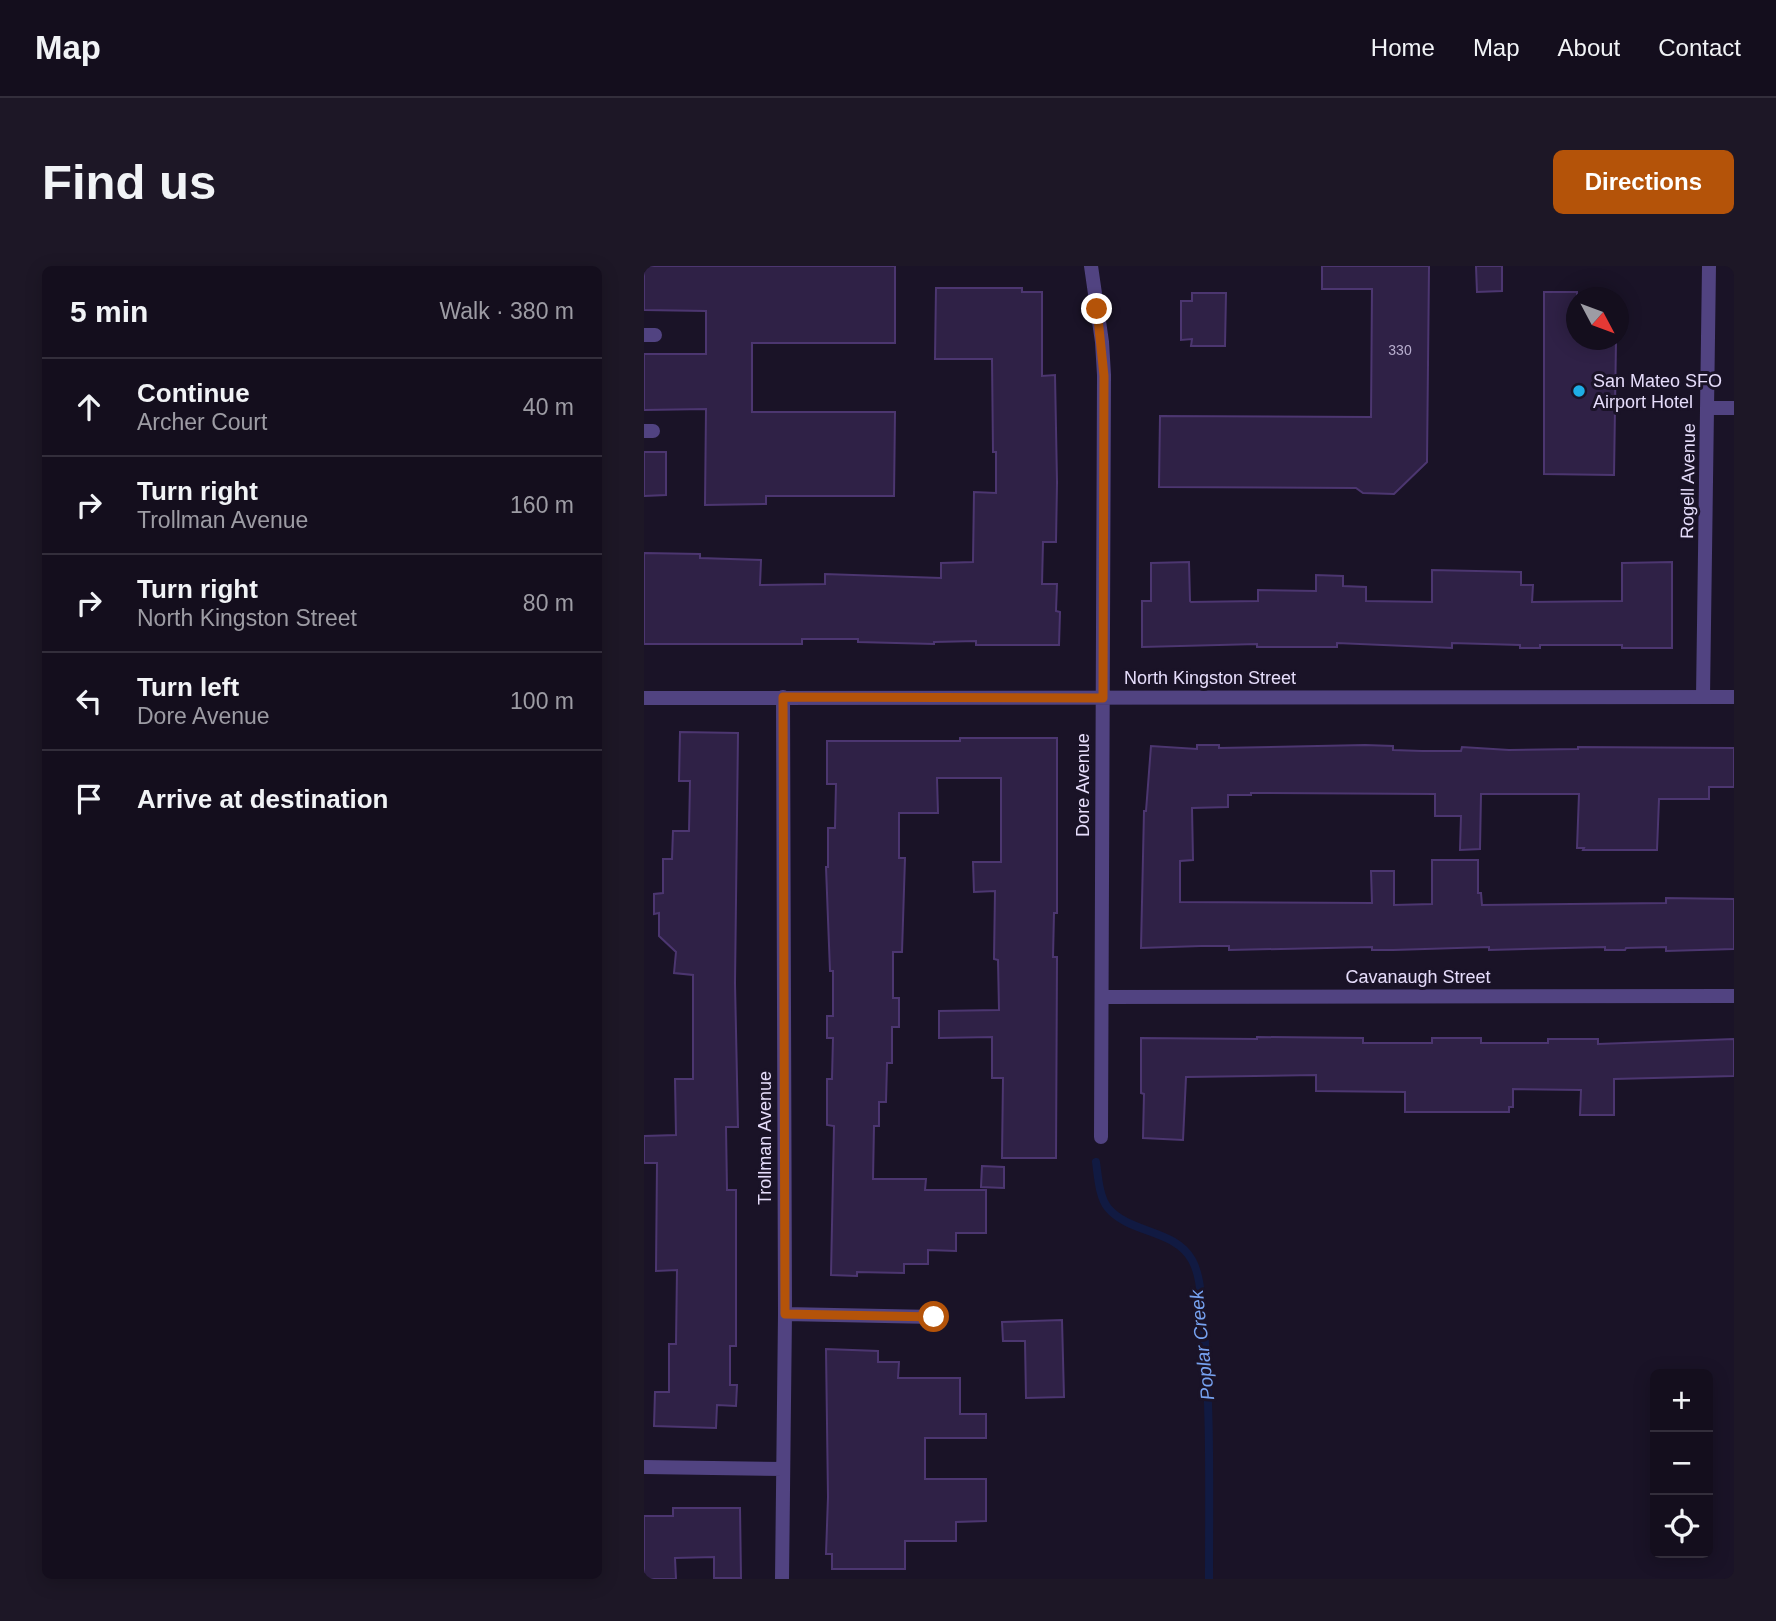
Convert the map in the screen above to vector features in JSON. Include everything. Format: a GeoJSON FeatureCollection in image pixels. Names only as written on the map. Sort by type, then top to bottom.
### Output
{"type":"FeatureCollection","features":[{"type":"Feature","properties":{"kind":"street","name":"Dore Avenue"},"geometry":{"type":"LineString","coordinates":[[1091,266],[1104,376],[1101,1137]]}},
{"type":"Feature","properties":{"kind":"street","name":"Rogell Avenue"},"geometry":{"type":"LineString","coordinates":[[1703,697],[1709,266]]}},
{"type":"Feature","properties":{"kind":"street"},"geometry":{"type":"LineString","coordinates":[[1708,408],[1734,408]]}},
{"type":"Feature","properties":{"kind":"street","name":"Trollman Avenue"},"geometry":{"type":"LineString","coordinates":[[782,1579],[785,1314],[783,697]]}},
{"type":"Feature","properties":{"kind":"street","name":"North Kingston Street"},"geometry":{"type":"LineString","coordinates":[[644,698],[1734,697]]}},
{"type":"Feature","properties":{"kind":"street","name":"Cavanaugh Street"},"geometry":{"type":"LineString","coordinates":[[1101,997],[1734,996]]}},
{"type":"Feature","properties":{"kind":"street"},"geometry":{"type":"LineString","coordinates":[[785,1314],[934,1317]]}},
{"type":"Feature","properties":{"kind":"street"},"geometry":{"type":"LineString","coordinates":[[644,1466],[783,1469]]}},
{"type":"Feature","properties":{"kind":"building"},"geometry":{"type":"Polygon","coordinates":[[[644,266],[895,266],[895,343],[752,343],[752,412],[895,412],[894,496],[766,496],[766,504],[705,505],[706,409],[644,410],[644,354],[706,354],[706,311],[644,310],[644,266]]]}},
{"type":"Feature","properties":{"kind":"building"},"geometry":{"type":"Polygon","coordinates":[[[1322,266],[1429,266],[1427,462],[1394,494],[1363,493],[1356,488],[1159,487],[1160,416],[1371,417],[1372,289],[1322,289],[1322,266]]]}},
{"type":"Feature","properties":{"kind":"building"},"geometry":{"type":"Polygon","coordinates":[[[1476,266],[1502,266],[1502,291],[1477,292],[1476,266]]]}},
{"type":"Feature","properties":{"kind":"building"},"geometry":{"type":"Polygon","coordinates":[[[936,288],[1022,288],[1022,292],[1042,292],[1042,376],[1055,375],[1057,482],[1056,542],[1043,542],[1042,584],[1057,584],[1059,645],[976,645],[976,641],[934,644],[858,642],[858,639],[802,639],[802,644],[644,644],[644,553],[700,554],[700,558],[761,560],[760,585],[825,584],[825,574],[941,578],[941,563],[973,562],[974,492],[996,493],[992,359],[935,359],[936,288]]]}},
{"type":"Feature","properties":{"kind":"building","name":"San Mateo SFO Airport Hotel"},"geometry":{"type":"Polygon","coordinates":[[[1544,292],[1566,292],[1566,350],[1616,350],[1614,475],[1544,474],[1544,292]]]}},
{"type":"Feature","properties":{"kind":"building"},"geometry":{"type":"Polygon","coordinates":[[[1192,293],[1226,293],[1225,346],[1191,346],[1192,339],[1181,340],[1181,301],[1192,301],[1192,293]]]}},
{"type":"Feature","properties":{"kind":"building"},"geometry":{"type":"Polygon","coordinates":[[[644,452],[666,452],[666,495],[644,496],[644,452]]]}},
{"type":"Feature","properties":{"kind":"building"},"geometry":{"type":"Polygon","coordinates":[[[1189,562],[1191,602],[1258,601],[1258,590],[1316,591],[1316,575],[1343,576],[1343,586],[1366,587],[1366,601],[1432,602],[1432,570],[1521,572],[1521,585],[1533,585],[1532,602],[1622,601],[1622,563],[1672,562],[1672,648],[1540,645],[1540,648],[1520,648],[1520,645],[1452,643],[1452,648],[1337,643],[1337,647],[1257,647],[1257,644],[1142,647],[1142,601],[1151,601],[1151,563],[1189,562]]]}},
{"type":"Feature","properties":{"kind":"building"},"geometry":{"type":"Polygon","coordinates":[[[680,732],[738,733],[735,983],[738,1127],[726,1127],[727,1190],[736,1190],[736,1346],[730,1346],[730,1385],[737,1385],[736,1406],[717,1405],[716,1428],[654,1426],[655,1392],[669,1392],[669,1344],[676,1344],[677,1270],[656,1271],[657,1163],[644,1163],[644,1136],[676,1135],[675,1079],[693,1079],[693,975],[674,973],[676,952],[659,936],[659,913],[654,914],[654,894],[663,893],[663,859],[672,859],[673,831],[689,831],[690,781],[679,781],[680,732]]]}},
{"type":"Feature","properties":{"kind":"building"},"geometry":{"type":"Polygon","coordinates":[[[960,738],[1057,738],[1057,913],[1054,913],[1053,957],[1057,957],[1056,1158],[1002,1158],[1003,1078],[992,1078],[992,1037],[939,1038],[939,1011],[999,1010],[998,960],[994,959],[995,891],[974,892],[973,862],[1001,862],[1001,778],[937,778],[938,813],[899,813],[899,858],[905,858],[902,952],[893,952],[893,998],[899,998],[899,1027],[892,1027],[892,1063],[887,1063],[886,1102],[879,1102],[879,1126],[874,1126],[873,1179],[926,1179],[925,1190],[986,1190],[986,1233],[956,1233],[956,1251],[928,1250],[928,1264],[904,1264],[904,1273],[857,1272],[857,1276],[831,1275],[834,1126],[827,1125],[827,1079],[832,1079],[833,1038],[827,1038],[827,1016],[833,1016],[833,971],[830,971],[826,867],[828,828],[835,828],[836,784],[827,784],[827,741],[960,741],[960,738]]]}},
{"type":"Feature","properties":{"kind":"building"},"geometry":{"type":"Polygon","coordinates":[[[1197,745],[1219,745],[1219,748],[1365,745],[1422,751],[1461,751],[1462,747],[1509,750],[1578,747],[1734,748],[1734,787],[1709,787],[1709,799],[1659,799],[1657,850],[1577,848],[1579,794],[1481,794],[1480,849],[1460,850],[1461,816],[1435,816],[1435,794],[1228,795],[1228,807],[1192,808],[1193,860],[1180,861],[1180,902],[1372,903],[1371,871],[1394,871],[1394,905],[1432,904],[1432,860],[1478,860],[1478,893],[1481,893],[1482,905],[1666,903],[1666,898],[1734,899],[1734,949],[1666,951],[1666,947],[1605,950],[1605,947],[1489,950],[1489,947],[1372,950],[1372,947],[1229,950],[1229,946],[1141,948],[1144,811],[1151,746],[1197,749],[1197,745]]]}},
{"type":"Feature","properties":{"kind":"building"},"geometry":{"type":"Polygon","coordinates":[[[1141,1038],[1363,1038],[1363,1043],[1432,1043],[1432,1038],[1481,1038],[1481,1043],[1548,1043],[1548,1039],[1598,1039],[1598,1044],[1734,1039],[1734,1076],[1614,1079],[1614,1115],[1580,1115],[1581,1090],[1513,1089],[1513,1107],[1509,1107],[1509,1112],[1405,1112],[1405,1092],[1316,1091],[1316,1075],[1186,1077],[1183,1140],[1143,1138],[1141,1038]]]}},
{"type":"Feature","properties":{"kind":"building"},"geometry":{"type":"Polygon","coordinates":[[[982,1166],[1004,1167],[1004,1188],[981,1187],[982,1166]]]}},
{"type":"Feature","properties":{"kind":"building"},"geometry":{"type":"Polygon","coordinates":[[[1062,1320],[1064,1397],[1026,1398],[1025,1341],[1003,1341],[1002,1322],[1062,1320]]]}},
{"type":"Feature","properties":{"kind":"building"},"geometry":{"type":"Polygon","coordinates":[[[826,1349],[878,1351],[878,1362],[899,1362],[898,1378],[960,1378],[960,1414],[986,1414],[986,1438],[925,1438],[925,1479],[986,1479],[986,1521],[956,1522],[956,1541],[905,1541],[905,1569],[832,1569],[832,1554],[826,1554],[826,1349]]]}},
{"type":"Feature","properties":{"kind":"building"},"geometry":{"type":"Polygon","coordinates":[[[673,1508],[740,1508],[741,1578],[714,1578],[714,1557],[675,1558],[676,1579],[644,1579],[644,1516],[673,1516],[673,1508]]]}},
{"type":"Feature","properties":{"kind":"waterway","name":"Poplar Creek"},"geometry":{"type":"LineString","coordinates":[[1096,1162],[1101,1192],[1108,1208],[1128,1223],[1175,1242],[1192,1260],[1197,1273],[1206,1351],[1209,1579]]}},
{"type":"Feature","properties":{"kind":"place","name":"San Mateo SFO Airport Hotel"},"geometry":{"type":"Point","coordinates":[1579,391]}},
{"type":"Feature","properties":{"kind":"route"},"geometry":{"type":"LineString","coordinates":[[934,1317],[785,1314],[783,697],[1103,698],[1104,376],[1097,309]]}}]}
